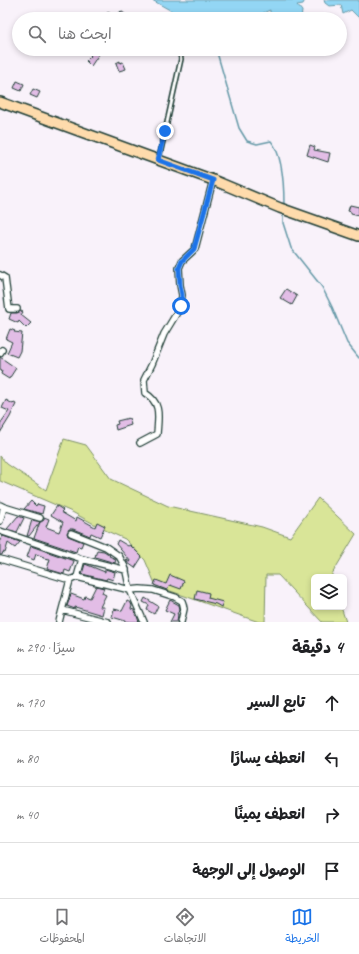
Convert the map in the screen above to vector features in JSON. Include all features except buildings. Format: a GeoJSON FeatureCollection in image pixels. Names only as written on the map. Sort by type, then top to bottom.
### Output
{"type":"FeatureCollection","features":[{"type":"Feature","properties":{"kind":"main road"},"geometry":{"type":"LineString","coordinates":[[0,102],[213,180],[280,208],[359,236]]}},
{"type":"Feature","properties":{"kind":"street"},"geometry":{"type":"LineString","coordinates":[[140,443],[157,434],[158,409],[152,397],[145,393],[144,380],[164,334],[181,306],[182,295],[179,268],[182,261],[194,249],[213,180]]}},
{"type":"Feature","properties":{"kind":"street"},"geometry":{"type":"LineString","coordinates":[[0,275],[5,278],[9,309],[17,309]]}},
{"type":"Feature","properties":{"kind":"street"},"geometry":{"type":"LineString","coordinates":[[0,521],[2,506],[40,518]]}},
{"type":"Feature","properties":{"kind":"street"},"geometry":{"type":"LineString","coordinates":[[0,531],[82,559],[126,570]]}},
{"type":"Feature","properties":{"kind":"street"},"geometry":{"type":"LineString","coordinates":[[71,533],[106,546],[116,552],[123,562],[130,590],[144,622]]}},
{"type":"Feature","properties":{"kind":"street"},"geometry":{"type":"LineString","coordinates":[[0,559],[70,580],[77,578],[130,590],[140,588],[153,590],[182,601],[184,609],[181,622]]}},
{"type":"Feature","properties":{"kind":"street"},"geometry":{"type":"LineString","coordinates":[[77,578],[82,559]]}},
{"type":"Feature","properties":{"kind":"street"},"geometry":{"type":"LineString","coordinates":[[59,622],[70,580]]}},
{"type":"Feature","properties":{"kind":"street"},"geometry":{"type":"LineString","coordinates":[[62,610],[108,622]]}},
{"type":"Feature","properties":{"kind":"lane"},"geometry":{"type":"LineString","coordinates":[[158,160],[181,59],[180,56]]}},
{"type":"Feature","properties":{"kind":"green space"},"geometry":{"type":"Polygon","coordinates":[[[64,439],[86,445],[111,479],[168,506],[262,527],[290,537],[318,498],[356,534],[332,574],[311,574],[311,610],[342,610],[346,622],[322,622],[278,575],[266,575],[265,622],[259,622],[156,586],[145,560],[125,539],[72,512],[0,481],[0,456],[7,464],[46,490],[64,439]]]}},
{"type":"Feature","properties":{"kind":"water"},"geometry":{"type":"Polygon","coordinates":[[[152,0],[305,0],[303,4],[297,5],[302,12],[270,12],[270,10],[265,12],[173,12],[152,0]]]}},
{"type":"Feature","properties":{"kind":"water"},"geometry":{"type":"Polygon","coordinates":[[[324,0],[359,0],[359,18],[351,10],[343,12],[341,5],[329,6],[324,0]]]}},
{"type":"Feature","properties":{"kind":"waterway"},"geometry":{"type":"LineString","coordinates":[[218,56],[239,128],[247,141],[257,144],[271,141],[275,147],[282,172],[284,205]]}},
{"type":"Feature","properties":{"kind":"waterway"},"geometry":{"type":"LineString","coordinates":[[283,213],[283,223],[291,248],[322,287],[347,343],[359,358]]}},
{"type":"Feature","properties":{"kind":"route"},"geometry":{"type":"LineString","coordinates":[[165,131],[158,160],[213,180],[194,249],[182,261],[179,268],[182,295],[181,306]]}}]}
